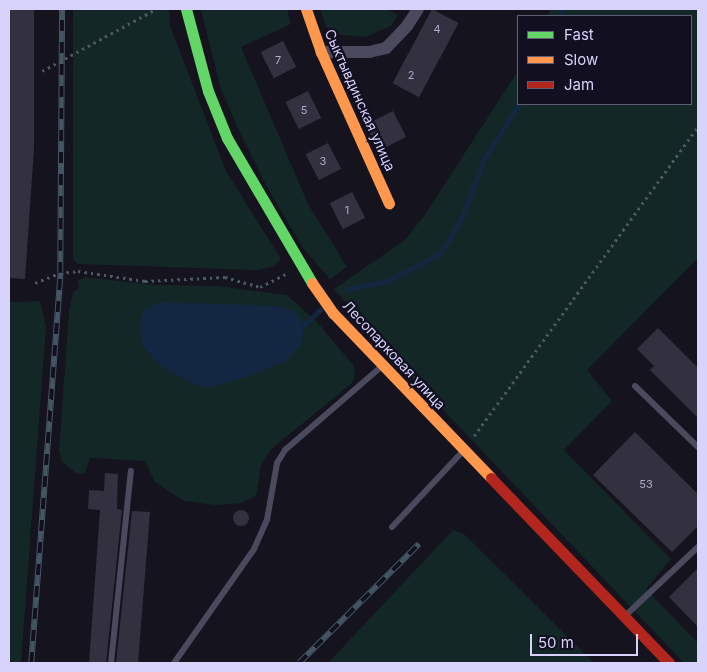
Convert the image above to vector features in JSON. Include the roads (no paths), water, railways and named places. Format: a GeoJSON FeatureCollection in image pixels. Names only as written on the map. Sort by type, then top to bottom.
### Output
{"type":"FeatureCollection","features":[{"type":"Feature","properties":{"kind":"street","name":"Лесопарковая улица"},"geometry":{"type":"LineString","coordinates":[[186,9],[208,91],[227,138],[299,265],[333,313],[463,451],[669,663]]}},
{"type":"Feature","properties":{"kind":"street","name":"Сыктывдинская улица"},"geometry":{"type":"LineString","coordinates":[[306,9],[321,52],[389,203]]}},
{"type":"Feature","properties":{"kind":"street"},"geometry":{"type":"LineString","coordinates":[[321,52],[369,52],[386,48],[407,26],[418,9]]}},
{"type":"Feature","properties":{"kind":"lane"},"geometry":{"type":"LineString","coordinates":[[174,663],[254,549],[267,520],[277,463],[284,450],[382,366]]}},
{"type":"Feature","properties":{"kind":"lane"},"geometry":{"type":"LineString","coordinates":[[636,386],[698,447]]}},
{"type":"Feature","properties":{"kind":"lane"},"geometry":{"type":"LineString","coordinates":[[392,527],[463,451]]}},
{"type":"Feature","properties":{"kind":"lane"},"geometry":{"type":"LineString","coordinates":[[111,663],[131,471]]}},
{"type":"Feature","properties":{"kind":"lane"},"geometry":{"type":"LineString","coordinates":[[624,617],[698,547]]}},
{"type":"Feature","properties":{"kind":"water"},"geometry":{"type":"Polygon","coordinates":[[[162,302],[275,306],[295,311],[304,325],[301,344],[288,360],[249,376],[208,388],[194,384],[163,368],[141,345],[140,324],[144,310],[162,302]]]}},
{"type":"Feature","properties":{"kind":"waterway"},"geometry":{"type":"LineString","coordinates":[[559,15],[562,9]]}},
{"type":"Feature","properties":{"kind":"waterway"},"geometry":{"type":"LineString","coordinates":[[348,289],[388,281],[441,253],[462,217],[484,159],[518,105]]}},
{"type":"Feature","properties":{"kind":"waterway"},"geometry":{"type":"LineString","coordinates":[[304,325],[320,310]]}},
{"type":"Feature","properties":{"kind":"railway"},"geometry":{"type":"LineString","coordinates":[[31,663],[60,273],[62,9]]}},
{"type":"Feature","properties":{"kind":"railway"},"geometry":{"type":"LineString","coordinates":[[299,663],[419,544]]}}]}
